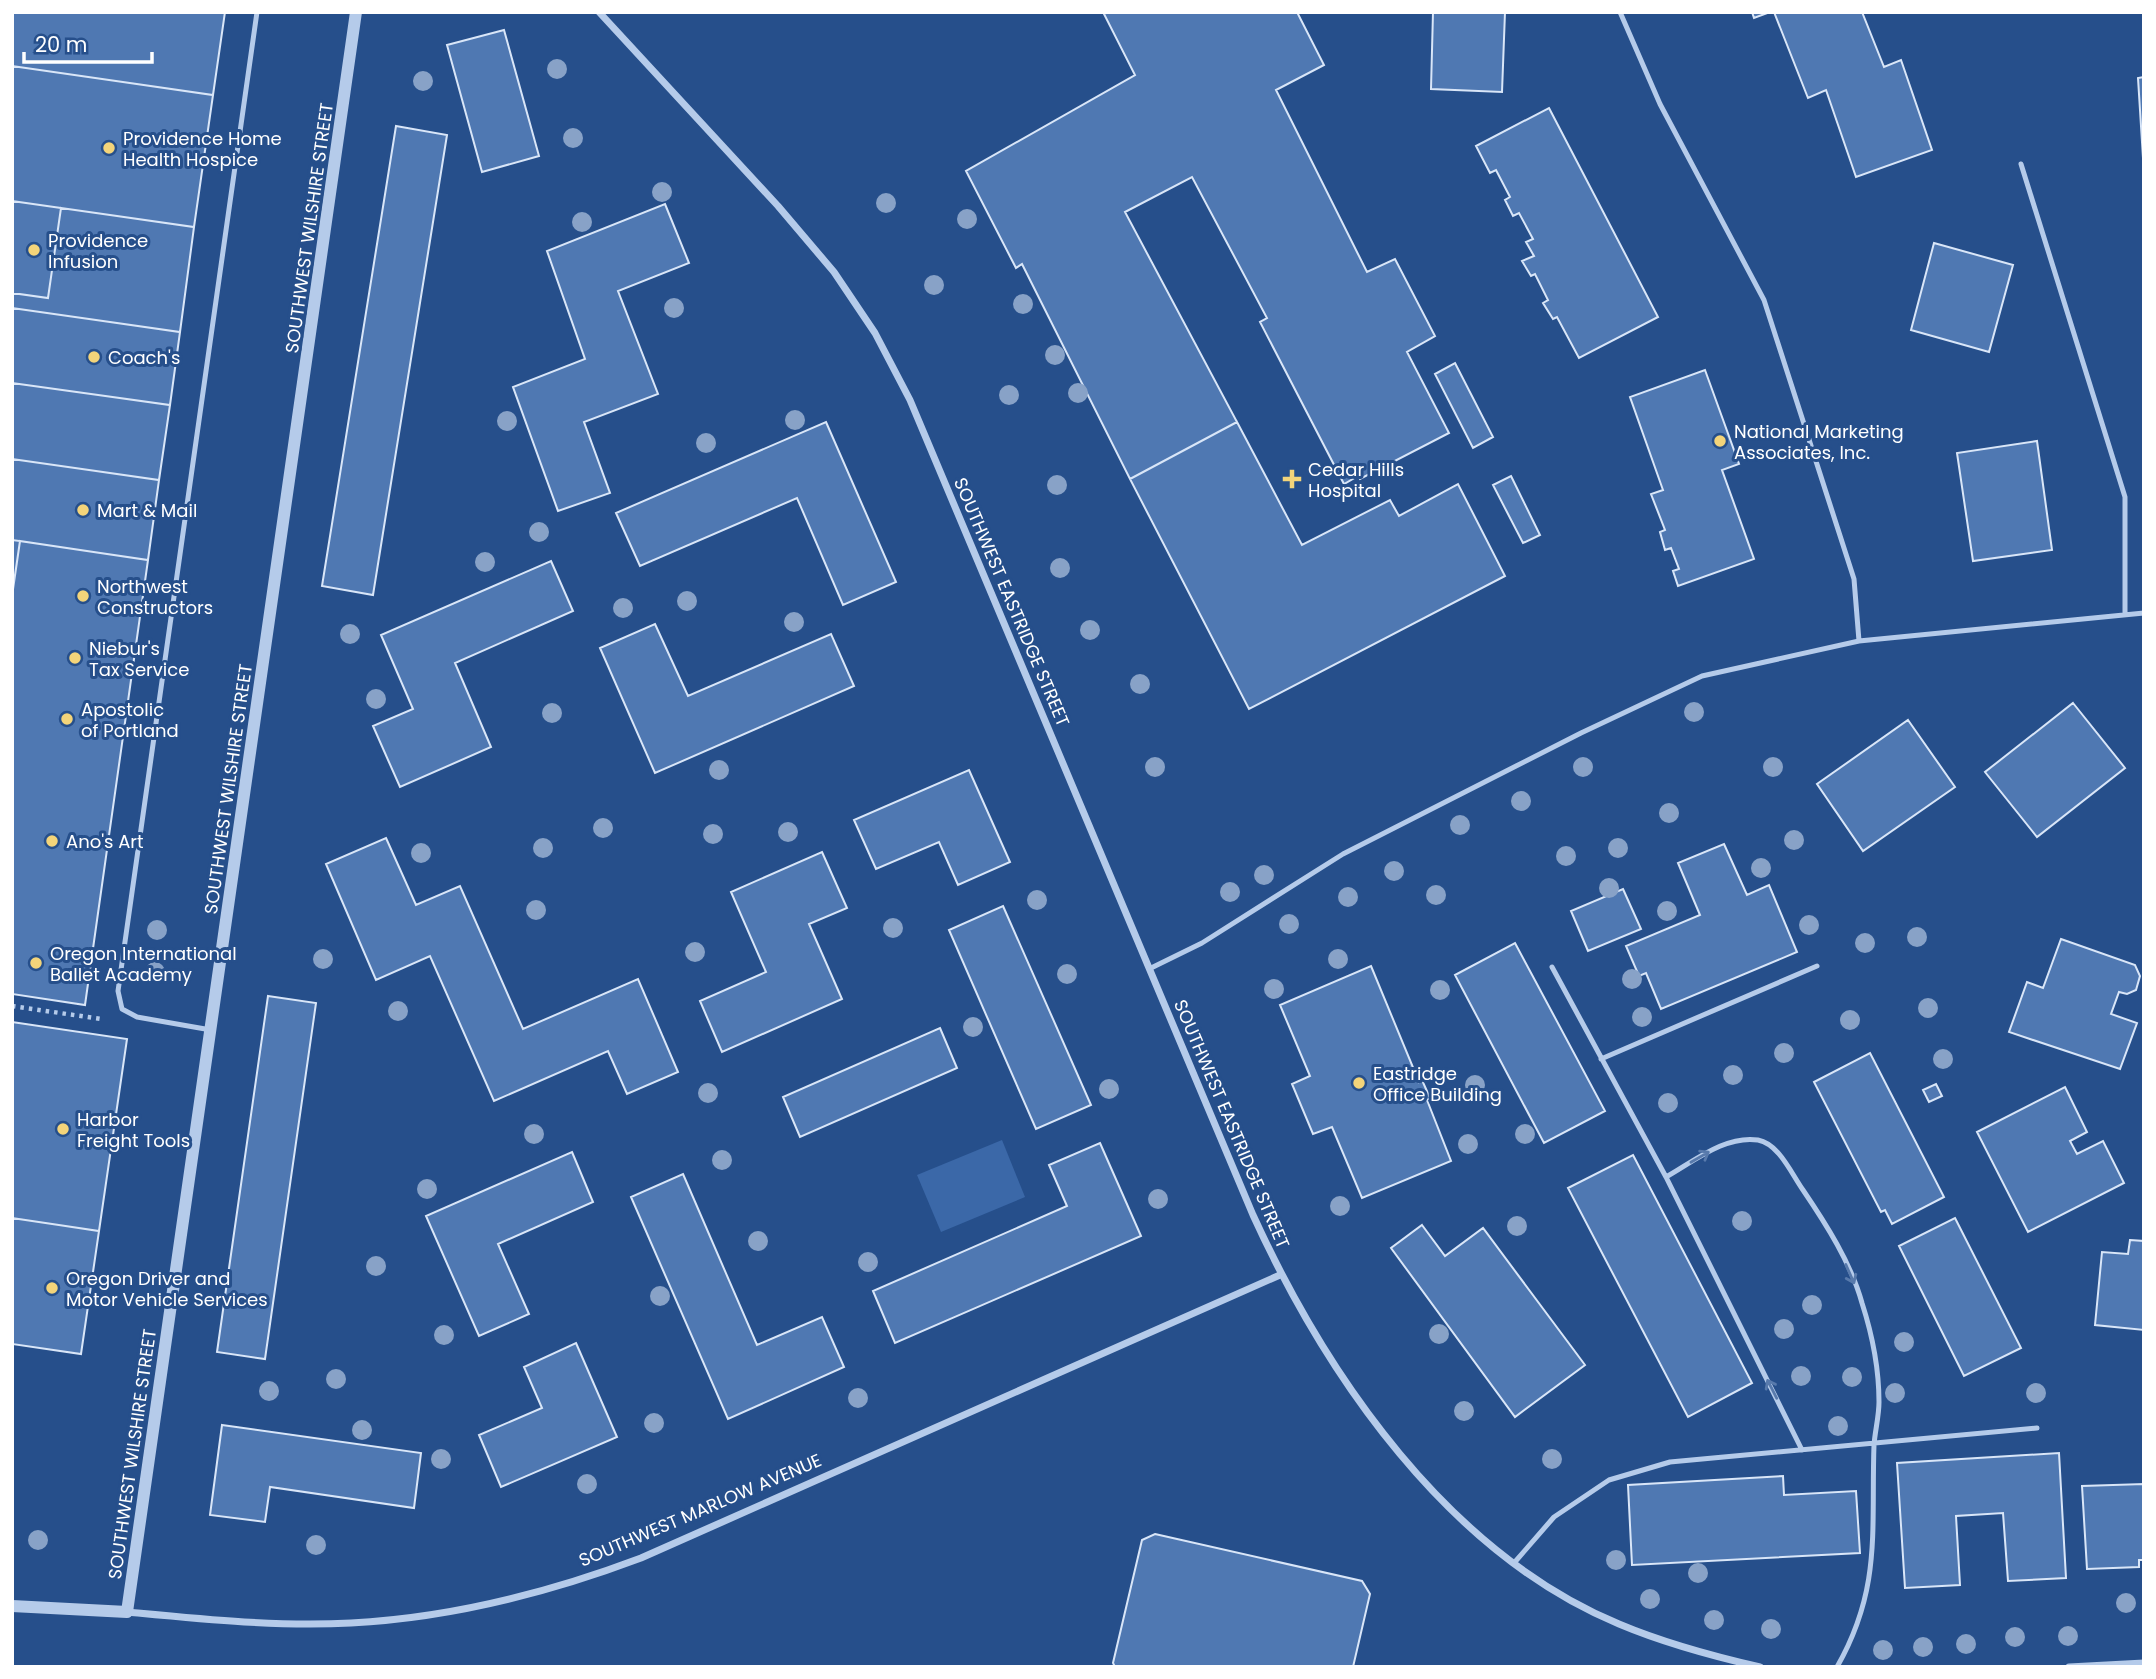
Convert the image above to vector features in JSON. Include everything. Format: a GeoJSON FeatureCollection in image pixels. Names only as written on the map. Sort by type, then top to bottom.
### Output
{"type":"FeatureCollection","features":[{"type":"Feature","properties":{"kind":"street","name":"SOUTHWEST WILSHIRE STREET"},"geometry":{"type":"LineString","coordinates":[[127,1612],[356,12]]}},
{"type":"Feature","properties":{"kind":"street","name":"SOUTHWEST EASTRIDGE STREET"},"geometry":{"type":"LineString","coordinates":[[599,12],[778,206],[834,272],[875,333],[910,400],[1280,1275],[1314,1337],[1408,1462],[1483,1541],[1514,1563],[1617,1623],[1709,1655],[1760,1667]]}},
{"type":"Feature","properties":{"kind":"street","name":"SOUTHWEST MARLOW AVENUE"},"geometry":{"type":"LineString","coordinates":[[12,1606],[204,1619],[350,1623],[461,1610],[584,1579],[641,1558],[1280,1275]]}},
{"type":"Feature","properties":{"kind":"street"},"geometry":{"type":"LineString","coordinates":[[2069,1667],[2144,1663]]}},
{"type":"Feature","properties":{"kind":"lane"},"geometry":{"type":"LineString","coordinates":[[211,1030],[137,1017],[122,1009],[118,991],[257,12]]}},
{"type":"Feature","properties":{"kind":"lane"},"geometry":{"type":"LineString","coordinates":[[1620,12],[1660,104],[1765,300],[1854,579],[1859,641]]}},
{"type":"Feature","properties":{"kind":"lane"},"geometry":{"type":"LineString","coordinates":[[2021,163],[2125,497],[2125,615]]}},
{"type":"Feature","properties":{"kind":"lane"},"geometry":{"type":"LineString","coordinates":[[1149,969],[1202,943],[1343,854],[1581,733],[1702,676],[1859,641],[2144,613]]}},
{"type":"Feature","properties":{"kind":"lane"},"geometry":{"type":"LineString","coordinates":[[1601,1059],[1817,966]]}},
{"type":"Feature","properties":{"kind":"lane"},"geometry":{"type":"LineString","coordinates":[[1552,967],[1666,1177],[1802,1450]]}},
{"type":"Feature","properties":{"kind":"lane"},"geometry":{"type":"LineString","coordinates":[[1666,1177],[1726,1143],[1742,1139],[1760,1141],[1774,1148],[1810,1200],[1848,1267],[1862,1301],[1874,1349],[1879,1403],[1874,1443],[1873,1565],[1854,1636],[1837,1667]]}},
{"type":"Feature","properties":{"kind":"lane"},"geometry":{"type":"LineString","coordinates":[[1514,1563],[1554,1517],[1609,1480],[1670,1462],[2037,1428]]}},
{"type":"Feature","properties":{"kind":"path"},"geometry":{"type":"LineString","coordinates":[[12,1006],[102,1019],[122,1009]]}},
{"type":"Feature","properties":{"kind":"shaded area"},"geometry":{"type":"Polygon","coordinates":[[[1002,1140],[1025,1197],[941,1232],[917,1175],[1002,1140]]]}},
{"type":"Feature","properties":{"kind":"building"},"geometry":{"type":"Polygon","coordinates":[[[12,12],[225,12],[213,95],[12,66],[12,12]]]}},
{"type":"Feature","properties":{"kind":"building"},"geometry":{"type":"Polygon","coordinates":[[[1297,12],[1324,65],[1276,90],[1367,272],[1395,259],[1435,336],[1407,352],[1449,433],[1360,479],[1358,476],[1344,484],[1260,322],[1267,318],[1192,177],[1125,212],[1237,422],[1130,479],[1022,264],[1016,268],[966,171],[1135,75],[1104,14],[1297,12]]]}},
{"type":"Feature","properties":{"kind":"building"},"geometry":{"type":"Polygon","coordinates":[[[1433,12],[1505,12],[1502,92],[1431,89],[1433,12]]]}},
{"type":"Feature","properties":{"kind":"building"},"geometry":{"type":"Polygon","coordinates":[[[1752,12],[1770,12],[1754,18],[1752,12]]]}},
{"type":"Feature","properties":{"kind":"building"},"geometry":{"type":"Polygon","coordinates":[[[1774,12],[1862,12],[1884,67],[1901,60],[1932,150],[1856,177],[1826,90],[1808,98],[1774,12]]]}},
{"type":"Feature","properties":{"kind":"building"},"geometry":{"type":"Polygon","coordinates":[[[504,30],[539,156],[482,172],[447,45],[504,30]]]}},
{"type":"Feature","properties":{"kind":"building","name":"Providence Home Health Hospice"},"geometry":{"type":"Polygon","coordinates":[[[12,66],[213,95],[194,227],[12,201],[12,66]]]}},
{"type":"Feature","properties":{"kind":"building"},"geometry":{"type":"Polygon","coordinates":[[[2144,77],[2144,174],[2138,78],[2144,77]]]}},
{"type":"Feature","properties":{"kind":"building"},"geometry":{"type":"Polygon","coordinates":[[[1549,108],[1658,317],[1579,358],[1557,317],[1553,319],[1543,303],[1548,300],[1535,274],[1531,276],[1522,261],[1534,256],[1526,242],[1533,239],[1519,213],[1513,216],[1505,200],[1510,197],[1496,170],[1490,173],[1476,146],[1549,108]]]}},
{"type":"Feature","properties":{"kind":"building"},"geometry":{"type":"Polygon","coordinates":[[[396,126],[447,135],[373,595],[322,586],[396,126]]]}},
{"type":"Feature","properties":{"kind":"building","name":"Providence Infusion"},"geometry":{"type":"Polygon","coordinates":[[[12,201],[61,208],[48,298],[12,293],[12,201]]]}},
{"type":"Feature","properties":{"kind":"building"},"geometry":{"type":"Polygon","coordinates":[[[665,204],[689,263],[618,291],[658,394],[584,422],[610,493],[558,511],[513,387],[585,359],[547,251],[665,204]]]}},
{"type":"Feature","properties":{"kind":"building"},"geometry":{"type":"Polygon","coordinates":[[[61,208],[194,227],[180,332],[12,308],[12,293],[48,298],[61,208]]]}},
{"type":"Feature","properties":{"kind":"building"},"geometry":{"type":"Polygon","coordinates":[[[1934,243],[2013,265],[1989,352],[1911,330],[1934,243]]]}},
{"type":"Feature","properties":{"kind":"building","name":"Coach's"},"geometry":{"type":"Polygon","coordinates":[[[12,308],[180,332],[170,405],[12,383],[12,308]]]}},
{"type":"Feature","properties":{"kind":"building"},"geometry":{"type":"Polygon","coordinates":[[[1455,363],[1493,437],[1473,448],[1435,374],[1455,363]]]}},
{"type":"Feature","properties":{"kind":"building"},"geometry":{"type":"Polygon","coordinates":[[[1705,370],[1739,464],[1722,470],[1754,559],[1678,586],[1673,571],[1679,569],[1671,548],[1665,550],[1660,532],[1665,530],[1651,494],[1663,490],[1630,397],[1705,370]]]}},
{"type":"Feature","properties":{"kind":"building"},"geometry":{"type":"Polygon","coordinates":[[[12,383],[170,405],[159,480],[12,459],[12,383]]]}},
{"type":"Feature","properties":{"kind":"building"},"geometry":{"type":"Polygon","coordinates":[[[826,422],[896,582],[843,605],[797,498],[640,566],[616,513],[826,422]]]}},
{"type":"Feature","properties":{"kind":"building"},"geometry":{"type":"Polygon","coordinates":[[[1237,422],[1302,545],[1390,500],[1399,516],[1458,484],[1505,576],[1249,709],[1130,479],[1237,422]]]}},
{"type":"Feature","properties":{"kind":"building"},"geometry":{"type":"Polygon","coordinates":[[[2037,441],[2052,550],[1973,561],[1957,453],[2037,441]]]}},
{"type":"Feature","properties":{"kind":"building","name":"Mart & Mail"},"geometry":{"type":"Polygon","coordinates":[[[12,459],[159,480],[148,560],[12,540],[12,459]]]}},
{"type":"Feature","properties":{"kind":"building"},"geometry":{"type":"Polygon","coordinates":[[[1511,476],[1540,535],[1523,543],[1493,485],[1511,476]]]}},
{"type":"Feature","properties":{"kind":"building"},"geometry":{"type":"Polygon","coordinates":[[[12,540],[20,541],[14,582],[12,582],[12,540]]]}},
{"type":"Feature","properties":{"kind":"building"},"geometry":{"type":"Polygon","coordinates":[[[20,541],[148,560],[85,1005],[12,994],[12,596],[20,541]]]}},
{"type":"Feature","properties":{"kind":"building"},"geometry":{"type":"Polygon","coordinates":[[[551,561],[573,611],[455,663],[491,747],[400,787],[373,726],[413,709],[381,635],[551,561]]]}},
{"type":"Feature","properties":{"kind":"building"},"geometry":{"type":"Polygon","coordinates":[[[655,624],[688,696],[831,634],[854,686],[655,773],[600,648],[655,624]]]}},
{"type":"Feature","properties":{"kind":"building"},"geometry":{"type":"Polygon","coordinates":[[[2073,703],[2125,768],[2037,837],[1985,772],[2073,703]]]}},
{"type":"Feature","properties":{"kind":"building"},"geometry":{"type":"Polygon","coordinates":[[[1908,720],[1955,787],[1863,851],[1817,784],[1908,720]]]}},
{"type":"Feature","properties":{"kind":"building"},"geometry":{"type":"Polygon","coordinates":[[[969,770],[1010,862],[958,885],[939,842],[876,869],[854,820],[969,770]]]}},
{"type":"Feature","properties":{"kind":"building"},"geometry":{"type":"Polygon","coordinates":[[[386,838],[416,905],[460,886],[523,1029],[638,979],[678,1072],[627,1094],[608,1051],[494,1101],[430,956],[376,980],[326,864],[386,838]]]}},
{"type":"Feature","properties":{"kind":"building"},"geometry":{"type":"Polygon","coordinates":[[[1724,844],[1747,895],[1769,885],[1797,952],[1661,1009],[1646,973],[1639,976],[1626,946],[1700,915],[1678,863],[1724,844]]]}},
{"type":"Feature","properties":{"kind":"building"},"geometry":{"type":"Polygon","coordinates":[[[822,852],[847,908],[809,924],[842,999],[722,1052],[700,1001],[766,972],[731,892],[822,852]]]}},
{"type":"Feature","properties":{"kind":"building"},"geometry":{"type":"Polygon","coordinates":[[[1623,889],[1641,929],[1588,951],[1571,911],[1623,889]]]}},
{"type":"Feature","properties":{"kind":"building"},"geometry":{"type":"Polygon","coordinates":[[[1003,906],[1091,1105],[1036,1129],[949,930],[1003,906]]]}},
{"type":"Feature","properties":{"kind":"building"},"geometry":{"type":"Polygon","coordinates":[[[2061,939],[2135,965],[2140,976],[2136,990],[2127,994],[2119,992],[2111,1014],[2137,1023],[2120,1069],[2009,1032],[2027,982],[2043,988],[2061,939]]]}},
{"type":"Feature","properties":{"kind":"building"},"geometry":{"type":"Polygon","coordinates":[[[1515,943],[1605,1111],[1544,1143],[1455,975],[1515,943]]]}},
{"type":"Feature","properties":{"kind":"building","name":"Eastridge Office Building"},"geometry":{"type":"Polygon","coordinates":[[[1371,966],[1419,1082],[1422,1080],[1430,1098],[1427,1100],[1451,1161],[1362,1198],[1332,1127],[1313,1134],[1292,1084],[1310,1076],[1280,1005],[1371,966]]]}},
{"type":"Feature","properties":{"kind":"building"},"geometry":{"type":"Polygon","coordinates":[[[268,996],[316,1003],[265,1359],[217,1352],[268,996]]]}},
{"type":"Feature","properties":{"kind":"building","name":"Harbor Freight Tools"},"geometry":{"type":"Polygon","coordinates":[[[12,1022],[127,1039],[99,1231],[12,1218],[12,1022]]]}},
{"type":"Feature","properties":{"kind":"building"},"geometry":{"type":"Polygon","coordinates":[[[940,1028],[957,1068],[800,1137],[783,1097],[940,1028]]]}},
{"type":"Feature","properties":{"kind":"building"},"geometry":{"type":"Polygon","coordinates":[[[1870,1053],[1944,1197],[1892,1224],[1885,1210],[1881,1212],[1814,1082],[1870,1053]]]}},
{"type":"Feature","properties":{"kind":"building"},"geometry":{"type":"Polygon","coordinates":[[[1936,1084],[1942,1096],[1929,1102],[1923,1090],[1936,1084]]]}},
{"type":"Feature","properties":{"kind":"building"},"geometry":{"type":"Polygon","coordinates":[[[2065,1087],[2087,1132],[2070,1141],[2077,1154],[2103,1141],[2124,1183],[2028,1232],[1977,1132],[2065,1087]]]}},
{"type":"Feature","properties":{"kind":"building"},"geometry":{"type":"Polygon","coordinates":[[[1100,1143],[1141,1236],[895,1343],[873,1291],[1067,1206],[1049,1165],[1100,1143]]]}},
{"type":"Feature","properties":{"kind":"building"},"geometry":{"type":"Polygon","coordinates":[[[572,1152],[593,1202],[498,1244],[529,1314],[479,1336],[426,1216],[572,1152]]]}},
{"type":"Feature","properties":{"kind":"building"},"geometry":{"type":"Polygon","coordinates":[[[1633,1155],[1752,1383],[1688,1417],[1568,1188],[1633,1155]]]}},
{"type":"Feature","properties":{"kind":"building"},"geometry":{"type":"Polygon","coordinates":[[[683,1174],[757,1345],[822,1317],[844,1367],[728,1419],[631,1197],[683,1174]]]}},
{"type":"Feature","properties":{"kind":"building","name":"Oregon Driver and Motor Vehicle Services"},"geometry":{"type":"Polygon","coordinates":[[[12,1218],[99,1231],[81,1354],[12,1344],[12,1218]]]}},
{"type":"Feature","properties":{"kind":"building"},"geometry":{"type":"Polygon","coordinates":[[[1955,1218],[2021,1348],[1964,1376],[1899,1246],[1955,1218]]]}},
{"type":"Feature","properties":{"kind":"building"},"geometry":{"type":"Polygon","coordinates":[[[1422,1225],[1445,1256],[1483,1228],[1585,1365],[1515,1417],[1391,1248],[1422,1225]]]}},
{"type":"Feature","properties":{"kind":"building"},"geometry":{"type":"Polygon","coordinates":[[[2130,1240],[2144,1241],[2144,1330],[2095,1325],[2102,1252],[2128,1254],[2130,1240]]]}},
{"type":"Feature","properties":{"kind":"building"},"geometry":{"type":"Polygon","coordinates":[[[576,1343],[617,1437],[501,1487],[479,1435],[542,1408],[524,1367],[576,1343]]]}},
{"type":"Feature","properties":{"kind":"building"},"geometry":{"type":"Polygon","coordinates":[[[222,1425],[421,1453],[414,1508],[270,1487],[265,1522],[210,1515],[222,1425]]]}},
{"type":"Feature","properties":{"kind":"building"},"geometry":{"type":"Polygon","coordinates":[[[2059,1453],[2066,1578],[2008,1581],[2003,1513],[1956,1516],[1960,1585],[1905,1588],[1897,1463],[2059,1453]]]}},
{"type":"Feature","properties":{"kind":"building"},"geometry":{"type":"Polygon","coordinates":[[[1783,1476],[1784,1495],[1856,1491],[1860,1553],[1632,1565],[1628,1485],[1783,1476]]]}},
{"type":"Feature","properties":{"kind":"building"},"geometry":{"type":"Polygon","coordinates":[[[2144,1484],[2144,1560],[2139,1560],[2139,1567],[2087,1569],[2082,1486],[2144,1484]]]}},
{"type":"Feature","properties":{"kind":"building"},"geometry":{"type":"Polygon","coordinates":[[[1155,1534],[1362,1581],[1370,1594],[1353,1667],[1115,1667],[1113,1663],[1142,1540],[1155,1534]]]}},
{"type":"Feature","properties":{"kind":"place","name":"Providence Home Health Hospice"},"geometry":{"type":"Point","coordinates":[109,148]}},
{"type":"Feature","properties":{"kind":"place","name":"Providence Infusion"},"geometry":{"type":"Point","coordinates":[34,250]}},
{"type":"Feature","properties":{"kind":"place","name":"Coach's"},"geometry":{"type":"Point","coordinates":[94,357]}},
{"type":"Feature","properties":{"kind":"place","name":"National Marketing Associates, Inc."},"geometry":{"type":"Point","coordinates":[1720,441]}},
{"type":"Feature","properties":{"kind":"place","name":"Cedar Hills Hospital"},"geometry":{"type":"Point","coordinates":[1292,479]}},
{"type":"Feature","properties":{"kind":"place","name":"Mart & Mail"},"geometry":{"type":"Point","coordinates":[83,510]}},
{"type":"Feature","properties":{"kind":"place","name":"Northwest Constructors"},"geometry":{"type":"Point","coordinates":[83,596]}},
{"type":"Feature","properties":{"kind":"place","name":"Niebur's Tax Service"},"geometry":{"type":"Point","coordinates":[75,658]}},
{"type":"Feature","properties":{"kind":"place","name":"Apostolic of Portland"},"geometry":{"type":"Point","coordinates":[67,719]}},
{"type":"Feature","properties":{"kind":"place","name":"Ano's Art"},"geometry":{"type":"Point","coordinates":[52,841]}},
{"type":"Feature","properties":{"kind":"place","name":"Oregon International Ballet Academy"},"geometry":{"type":"Point","coordinates":[36,963]}},
{"type":"Feature","properties":{"kind":"place","name":"Eastridge Office Building"},"geometry":{"type":"Point","coordinates":[1359,1083]}},
{"type":"Feature","properties":{"kind":"place","name":"Harbor Freight Tools"},"geometry":{"type":"Point","coordinates":[63,1129]}},
{"type":"Feature","properties":{"kind":"place","name":"Oregon Driver and Motor Vehicle Services"},"geometry":{"type":"Point","coordinates":[52,1288]}}]}
